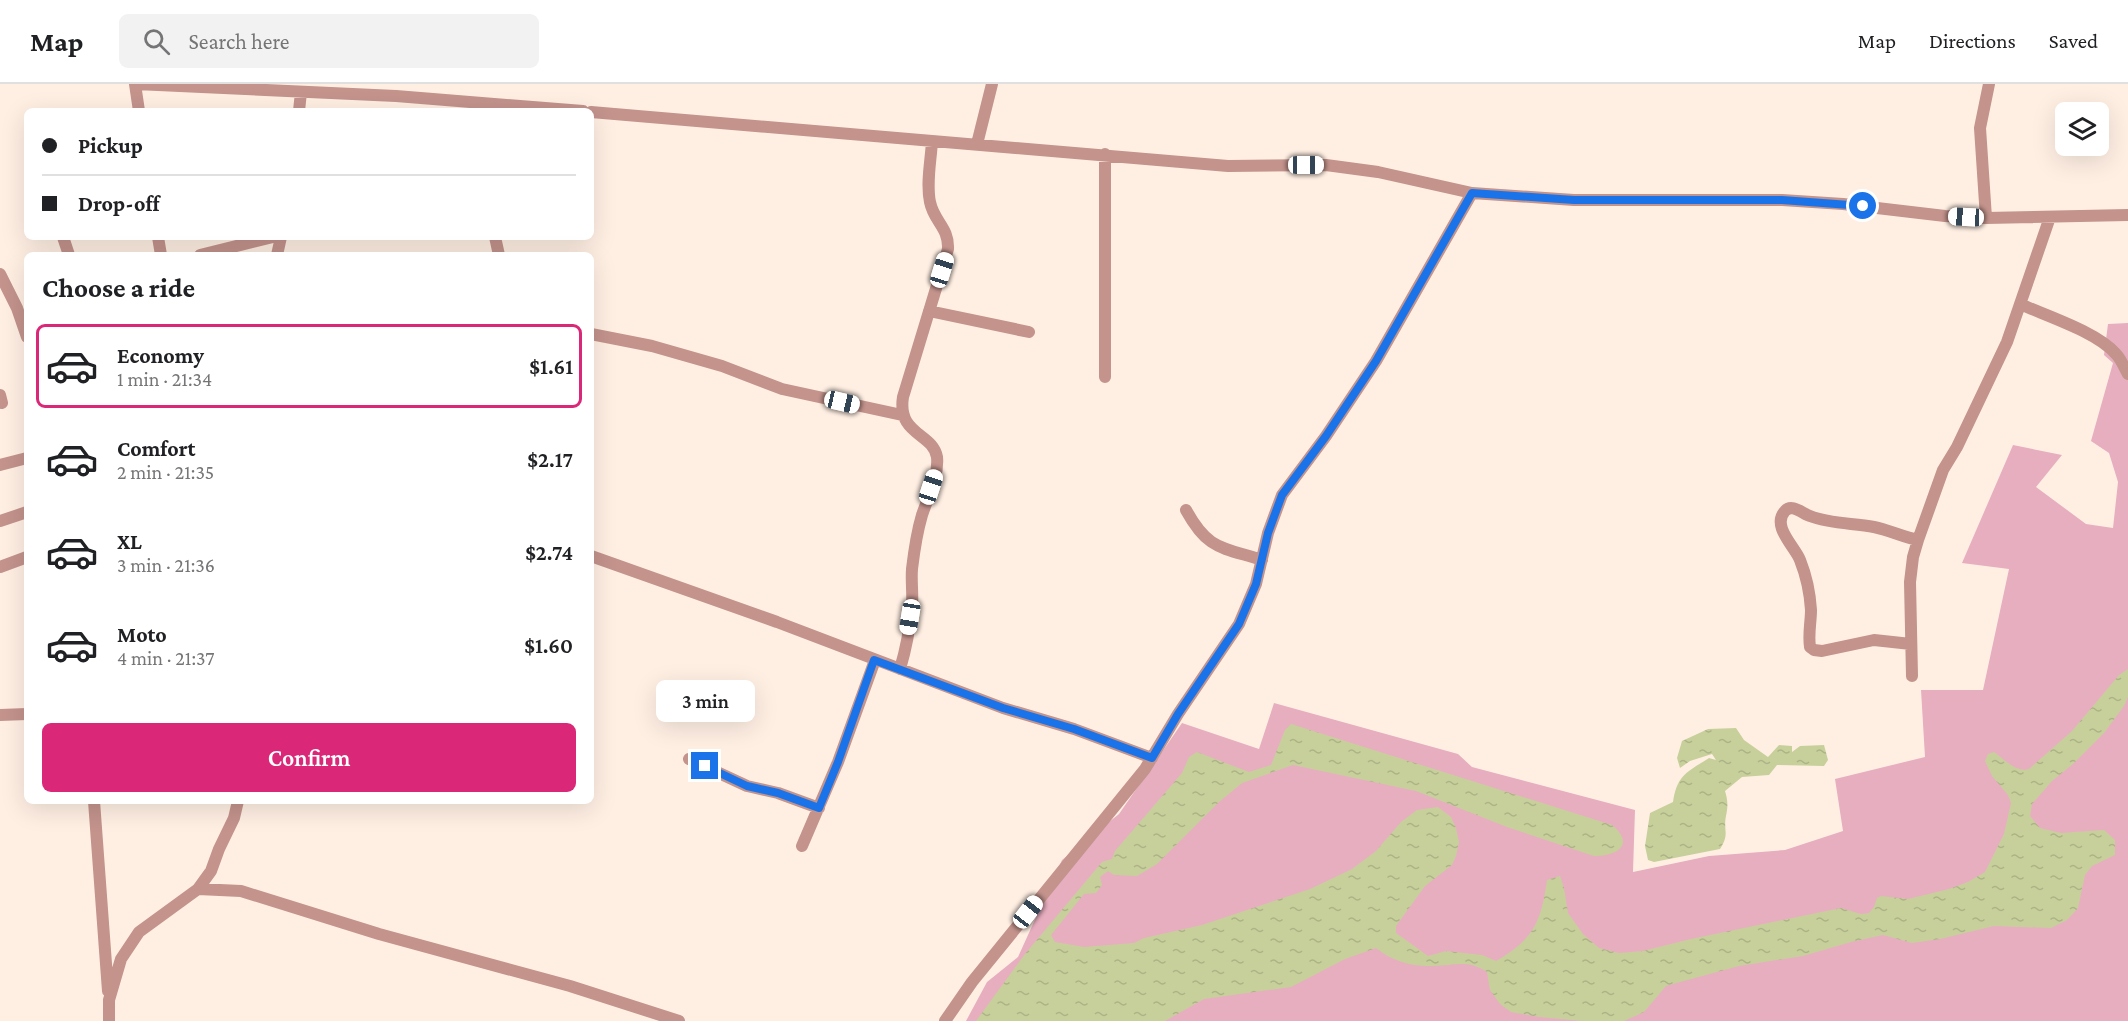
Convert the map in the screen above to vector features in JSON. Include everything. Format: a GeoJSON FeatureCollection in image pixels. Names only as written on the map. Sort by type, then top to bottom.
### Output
{"type":"FeatureCollection","features":[{"type":"Feature","properties":{"kind":"street"},"geometry":{"type":"LineString","coordinates":[[139,108],[136,84],[301,92],[509,108]]}},
{"type":"Feature","properties":{"kind":"street"},"geometry":{"type":"LineString","coordinates":[[977,144],[992,84]]}},
{"type":"Feature","properties":{"kind":"street"},"geometry":{"type":"LineString","coordinates":[[1986,218],[1980,128],[1989,84]]}},
{"type":"Feature","properties":{"kind":"street"},"geometry":{"type":"LineString","coordinates":[[299,108],[301,92]]}},
{"type":"Feature","properties":{"kind":"street"},"geometry":{"type":"LineString","coordinates":[[594,112],[1228,166],[1326,165],[1378,172],[1472,193],[1574,200],[1782,200],[1986,218],[2128,215]]}},
{"type":"Feature","properties":{"kind":"street"},"geometry":{"type":"LineString","coordinates":[[902,415],[903,397],[948,249],[948,240],[943,226],[935,219],[930,201],[932,141]]}},
{"type":"Feature","properties":{"kind":"street"},"geometry":{"type":"LineString","coordinates":[[1104,377],[1105,154]]}},
{"type":"Feature","properties":{"kind":"street"},"geometry":{"type":"LineString","coordinates":[[945,1021],[972,982],[1152,758],[1178,714],[1239,624],[1256,584],[1268,533],[1282,495],[1326,436],[1376,361],[1472,193]]}},
{"type":"Feature","properties":{"kind":"street"},"geometry":{"type":"LineString","coordinates":[[1912,676],[1910,582],[1918,540],[1943,470],[1957,447],[2007,342],[2050,217]]}},
{"type":"Feature","properties":{"kind":"street"},"geometry":{"type":"LineString","coordinates":[[212,252],[261,240]]}},
{"type":"Feature","properties":{"kind":"street"},"geometry":{"type":"LineString","coordinates":[[1,280],[17,309],[24,329]]}},
{"type":"Feature","properties":{"kind":"street"},"geometry":{"type":"LineString","coordinates":[[2020,304],[2105,344],[2117,354],[2128,374]]}},
{"type":"Feature","properties":{"kind":"street"},"geometry":{"type":"LineString","coordinates":[[929,311],[1029,332]]}},
{"type":"Feature","properties":{"kind":"street"},"geometry":{"type":"LineString","coordinates":[[594,335],[652,346],[722,366],[782,389],[902,415],[934,450],[937,458],[936,472],[921,518],[912,570],[912,605],[900,669]]}},
{"type":"Feature","properties":{"kind":"street"},"geometry":{"type":"LineString","coordinates":[[0,465],[24,459]]}},
{"type":"Feature","properties":{"kind":"street"},"geometry":{"type":"LineString","coordinates":[[1911,644],[1874,640],[1822,651],[1810,647],[1810,610],[1806,578],[1800,558],[1788,543],[1783,532],[1782,516],[1789,508],[1795,508],[1810,516],[1837,523],[1878,528],[1905,538],[1918,540]]}},
{"type":"Feature","properties":{"kind":"street"},"geometry":{"type":"LineString","coordinates":[[1186,510],[1202,535],[1212,544],[1262,560]]}},
{"type":"Feature","properties":{"kind":"street"},"geometry":{"type":"LineString","coordinates":[[0,521],[24,513]]}},
{"type":"Feature","properties":{"kind":"street"},"geometry":{"type":"LineString","coordinates":[[594,557],[777,622],[1003,708],[1074,729],[1152,758]]}},
{"type":"Feature","properties":{"kind":"street"},"geometry":{"type":"LineString","coordinates":[[0,567],[24,558]]}},
{"type":"Feature","properties":{"kind":"street"},"geometry":{"type":"LineString","coordinates":[[802,846],[838,762],[874,660]]}},
{"type":"Feature","properties":{"kind":"street"},"geometry":{"type":"LineString","coordinates":[[0,715],[24,714]]}},
{"type":"Feature","properties":{"kind":"street"},"geometry":{"type":"LineString","coordinates":[[689,759],[747,786],[778,793],[819,808]]}},
{"type":"Feature","properties":{"kind":"street"},"geometry":{"type":"LineString","coordinates":[[94,804],[109,1021]]}},
{"type":"Feature","properties":{"kind":"street"},"geometry":{"type":"LineString","coordinates":[[109,1000],[120,959],[139,932],[198,889],[212,871],[219,849],[234,818],[237,804]]}},
{"type":"Feature","properties":{"kind":"street"},"geometry":{"type":"LineString","coordinates":[[198,889],[241,891],[379,934],[570,986],[679,1021]]}},
{"type":"Feature","properties":{"kind":"shaded area"},"geometry":{"type":"Polygon","coordinates":[[[2128,323],[2128,1021],[966,1021],[987,982],[1018,957],[1062,860],[1119,814],[1182,723],[1259,749],[1274,703],[1458,754],[1472,767],[1635,810],[1633,872],[1709,856],[1785,850],[1843,831],[1835,779],[1925,757],[1921,690],[1983,690],[2009,569],[1962,563],[2013,445],[2062,455],[2036,487],[2086,524],[2113,528],[2118,482],[2109,453],[2091,441],[2113,363],[2104,355],[2108,324],[2128,323]]]}},
{"type":"Feature","properties":{"kind":"water"},"geometry":{"type":"Polygon","coordinates":[[[2128,669],[2128,697],[2124,706],[2104,733],[2052,781],[2032,804],[2030,816],[2040,828],[2061,833],[2104,830],[2115,840],[2115,855],[2092,866],[2085,875],[2078,908],[2067,920],[2051,928],[1994,926],[1912,943],[1883,935],[1803,956],[1739,966],[1666,986],[1644,1012],[1624,1021],[1583,1021],[1511,1012],[1500,1004],[1490,990],[1487,972],[1480,968],[1467,964],[1425,966],[1410,964],[1396,960],[1376,948],[1345,959],[1291,987],[1204,999],[1165,1021],[976,1021],[1025,954],[1102,862],[1112,859],[1115,851],[1182,773],[1189,757],[1197,752],[1249,772],[1271,765],[1285,730],[1291,724],[1612,825],[1619,832],[1623,843],[1621,848],[1610,854],[1594,856],[1507,827],[1416,791],[1293,765],[1242,783],[1219,802],[1157,864],[1137,876],[1114,875],[1108,871],[1100,877],[1102,885],[1096,893],[1084,894],[1051,935],[1055,942],[1084,947],[1134,943],[1144,938],[1202,925],[1310,889],[1352,869],[1376,851],[1401,822],[1417,810],[1438,807],[1451,817],[1456,828],[1459,842],[1456,856],[1452,865],[1425,886],[1396,926],[1396,933],[1428,956],[1446,951],[1482,955],[1496,961],[1519,945],[1534,928],[1542,907],[1547,880],[1560,876],[1568,913],[1583,934],[1599,948],[1619,953],[1643,951],[1841,908],[1861,914],[1869,913],[1877,898],[1881,896],[1908,899],[1968,882],[1985,872],[2004,834],[2011,803],[2008,795],[1992,776],[1985,761],[1988,754],[1994,752],[2019,769],[2029,769],[2072,731],[2119,675],[2128,669]]]}},
{"type":"Feature","properties":{"kind":"water"},"geometry":{"type":"Polygon","coordinates":[[[1736,728],[1744,740],[1768,757],[1779,745],[1792,746],[1792,752],[1800,746],[1824,745],[1828,760],[1824,766],[1777,765],[1769,775],[1742,777],[1725,791],[1726,836],[1720,849],[1654,862],[1648,860],[1645,846],[1650,813],[1673,802],[1677,786],[1684,775],[1709,758],[1716,760],[1712,754],[1690,761],[1680,768],[1677,758],[1682,741],[1708,729],[1736,728]]]}},
{"type":"Feature","properties":{"kind":"route"},"geometry":{"type":"LineString","coordinates":[[705,766],[747,786],[778,793],[819,808],[874,660],[1003,708],[1074,729],[1152,758],[1178,714],[1239,624],[1256,584],[1268,533],[1282,495],[1326,436],[1376,361],[1472,193],[1574,200],[1782,200],[1863,206]]}}]}
